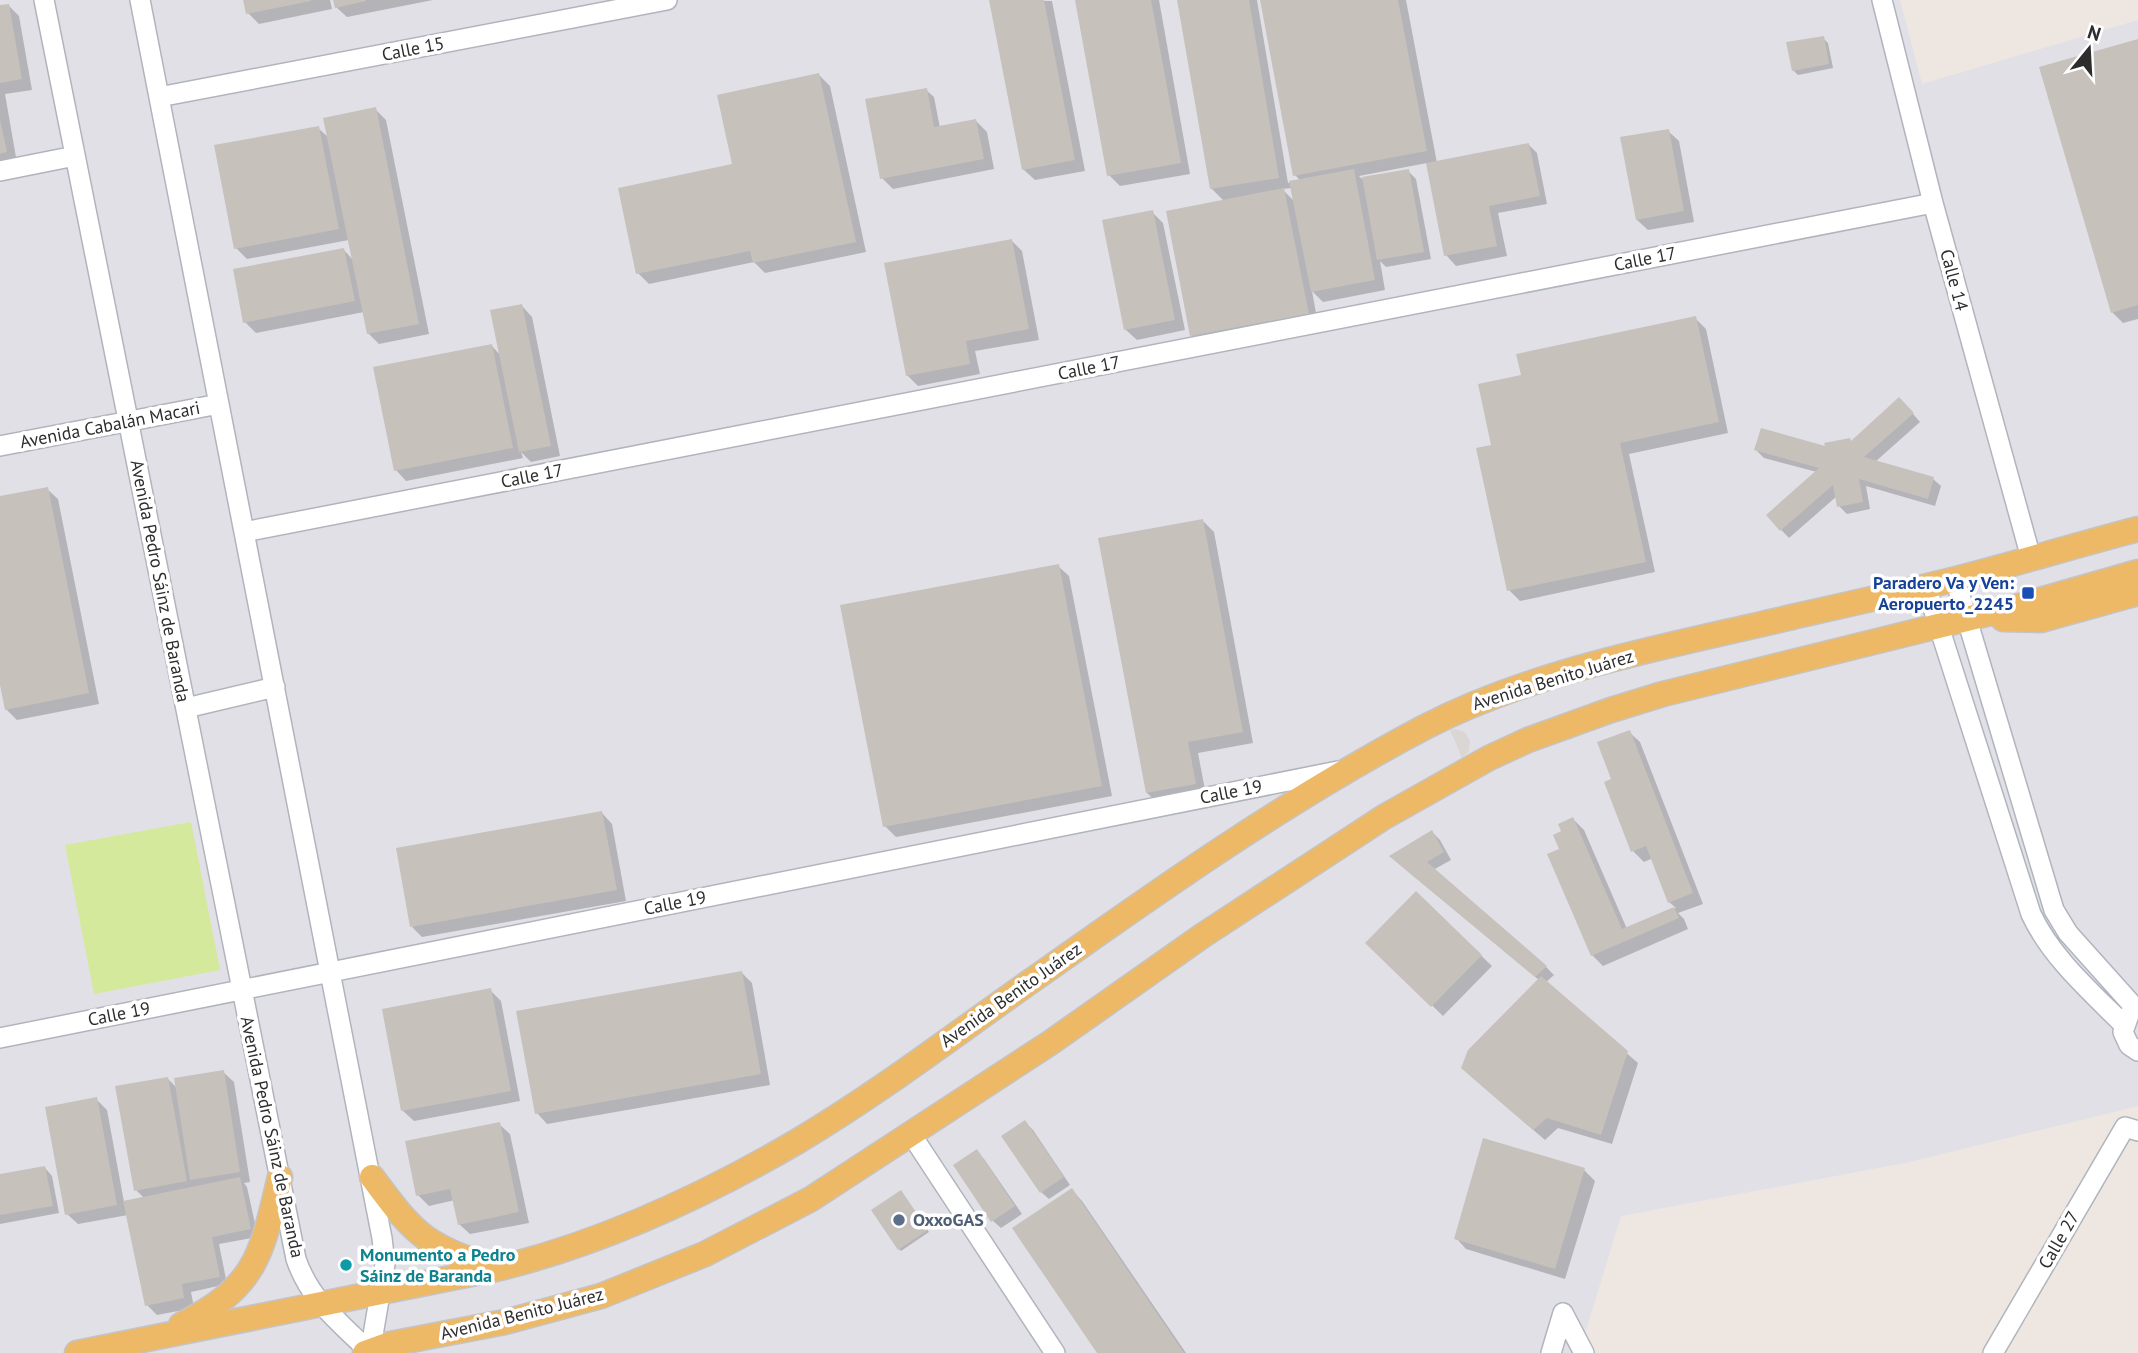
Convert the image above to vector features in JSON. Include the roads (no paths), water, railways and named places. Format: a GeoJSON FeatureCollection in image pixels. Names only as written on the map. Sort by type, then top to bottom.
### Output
{"type":"FeatureCollection","features":[{"type":"Feature","properties":{"kind":"main road","name":"Avenida Benito Juárez"},"geometry":{"type":"LineString","coordinates":[[77,1353],[496,1269],[562,1251],[648,1217],[721,1183],[801,1139],[905,1071],[1251,831],[1349,769],[1470,705],[1544,679],[1653,649],[1955,579],[2138,529]]}},
{"type":"Feature","properties":{"kind":"main road"},"geometry":{"type":"LineString","coordinates":[[1967,619],[2138,572]]}},
{"type":"Feature","properties":{"kind":"main road"},"geometry":{"type":"LineString","coordinates":[[1967,619],[2041,620],[2138,593]]}},
{"type":"Feature","properties":{"kind":"main road","name":"Avenida Benito Juárez"},"geometry":{"type":"LineString","coordinates":[[368,1353],[390,1344],[505,1322],[607,1294],[705,1254],[811,1199],[1050,1043],[1202,936],[1384,817],[1489,758],[1560,728],[1663,695],[1967,619]]}},
{"type":"Feature","properties":{"kind":"main road"},"geometry":{"type":"LineString","coordinates":[[156,1338],[227,1297],[252,1270],[266,1237],[280,1177]]}},
{"type":"Feature","properties":{"kind":"main road"},"geometry":{"type":"LineString","coordinates":[[372,1177],[399,1213],[426,1238],[453,1254],[496,1269]]}},
{"type":"Feature","properties":{"kind":"street","name":"Avenida Pedro Sáinz de Baranda"},"geometry":{"type":"LineString","coordinates":[[44,0],[296,1259],[303,1279],[319,1303],[368,1353]]}},
{"type":"Feature","properties":{"kind":"street"},"geometry":{"type":"LineString","coordinates":[[140,0],[372,1177],[385,1264],[368,1353]]}},
{"type":"Feature","properties":{"kind":"street","name":"Calle 15"},"geometry":{"type":"LineString","coordinates":[[159,97],[667,0]]}},
{"type":"Feature","properties":{"kind":"street","name":"Calle 14"},"geometry":{"type":"LineString","coordinates":[[1882,0],[1933,204],[2031,558]]}},
{"type":"Feature","properties":{"kind":"street"},"geometry":{"type":"LineString","coordinates":[[0,171],[75,156]]}},
{"type":"Feature","properties":{"kind":"street","name":"Calle 17"},"geometry":{"type":"LineString","coordinates":[[244,531],[1933,204]]}},
{"type":"Feature","properties":{"kind":"street","name":"Avenida Cabalán Macari"},"geometry":{"type":"LineString","coordinates":[[0,446],[219,404]]}},
{"type":"Feature","properties":{"kind":"street"},"geometry":{"type":"LineString","coordinates":[[1955,579],[2054,910],[2068,933],[2132,1014]]}},
{"type":"Feature","properties":{"kind":"street"},"geometry":{"type":"LineString","coordinates":[[1926,586],[2004,834],[2041,937],[2132,1014]]}},
{"type":"Feature","properties":{"kind":"street"},"geometry":{"type":"LineString","coordinates":[[186,708],[275,687]]}},
{"type":"Feature","properties":{"kind":"street"},"geometry":{"type":"LineString","coordinates":[[1978,749],[2003,741]]}},
{"type":"Feature","properties":{"kind":"street","name":"Calle 19"},"geometry":{"type":"LineString","coordinates":[[0,1038],[1349,769]]}},
{"type":"Feature","properties":{"kind":"street"},"geometry":{"type":"LineString","coordinates":[[2004,834],[2028,826]]}},
{"type":"Feature","properties":{"kind":"street"},"geometry":{"type":"LineString","coordinates":[[2132,1014],[2125,1039],[2138,1051]]}},
{"type":"Feature","properties":{"kind":"street","name":"Calle 27"},"geometry":{"type":"LineString","coordinates":[[1993,1353],[2131,1129]]}},
{"type":"Feature","properties":{"kind":"street"},"geometry":{"type":"LineString","coordinates":[[911,1134],[1055,1353]]}},
{"type":"Feature","properties":{"kind":"street"},"geometry":{"type":"LineString","coordinates":[[1551,1353],[1563,1313],[1584,1353]]}},
{"type":"Feature","properties":{"kind":"place","name":"Paradero Va y Ven: Aeropuerto_2245"},"geometry":{"type":"Point","coordinates":[2028,593]}},
{"type":"Feature","properties":{"kind":"place","name":"OxxoGAS"},"geometry":{"type":"Point","coordinates":[899,1220]}},
{"type":"Feature","properties":{"kind":"place","name":"Monumento a Pedro Sáinz de Baranda"},"geometry":{"type":"Point","coordinates":[346,1265]}}]}
